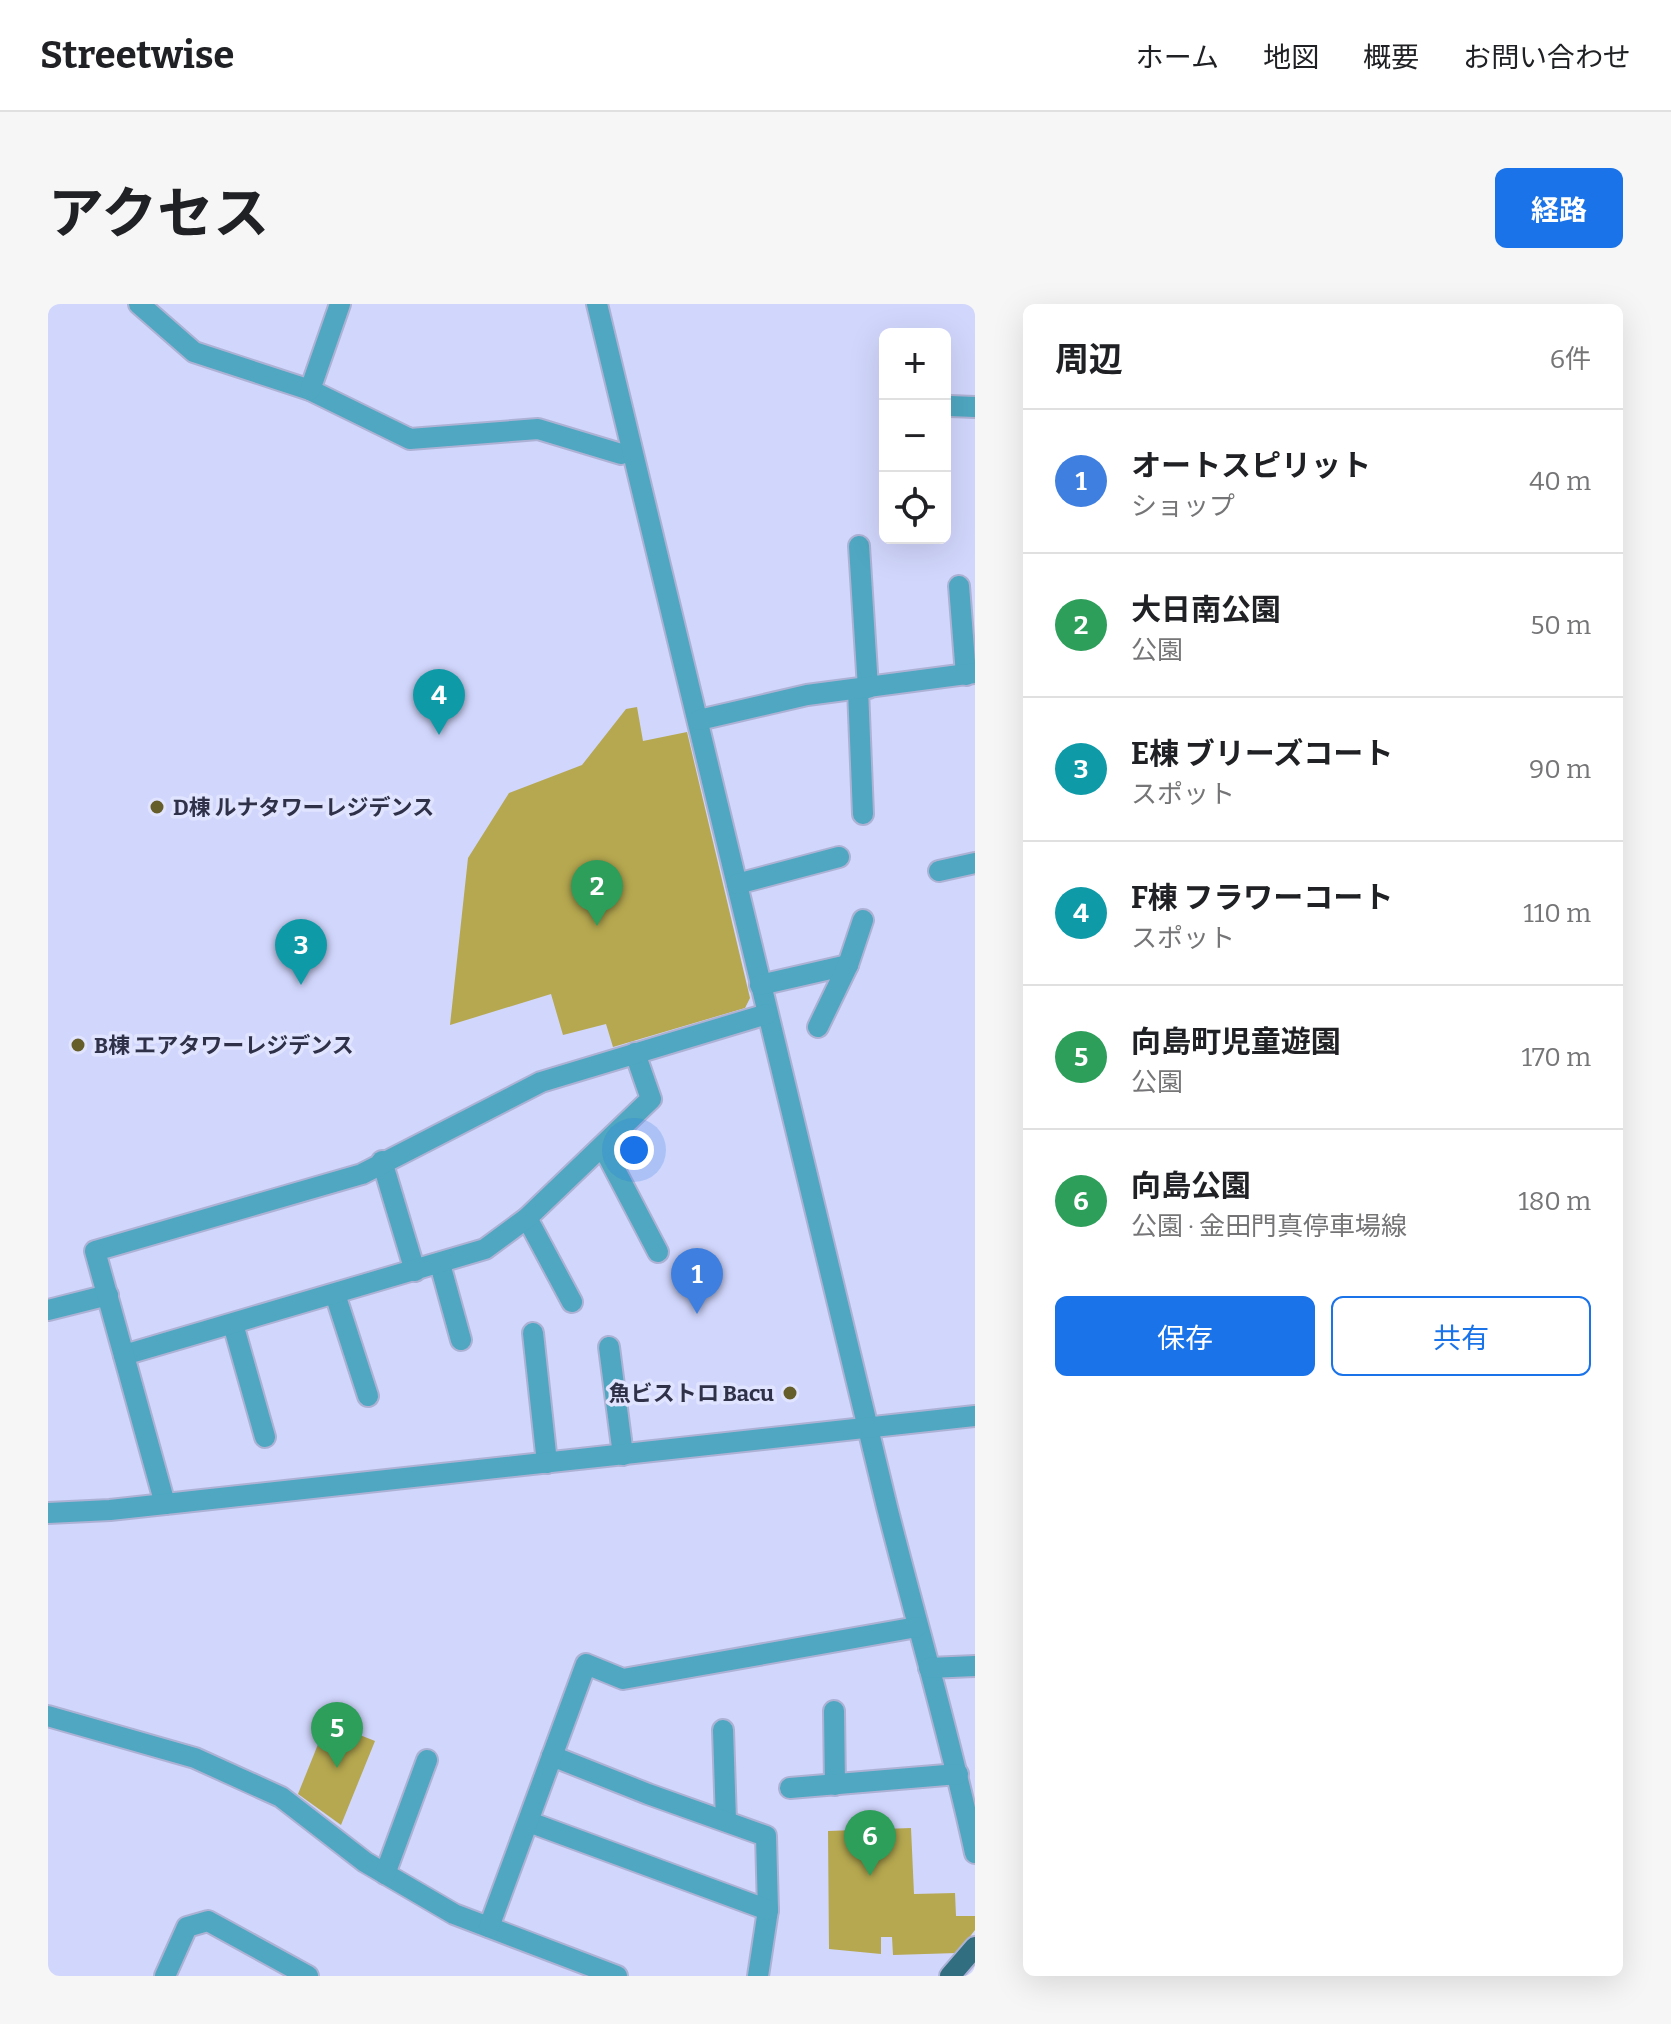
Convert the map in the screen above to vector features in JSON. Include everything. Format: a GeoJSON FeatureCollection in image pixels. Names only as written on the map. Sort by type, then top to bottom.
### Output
{"type":"FeatureCollection","features":[{"type":"Feature","properties":{"kind":"main road"},"geometry":{"type":"LineString","coordinates":[[961,1970],[975,1947]]}},
{"type":"Feature","properties":{"kind":"street"},"geometry":{"type":"LineString","coordinates":[[139,304],[194,352],[310,390],[410,439],[538,429],[621,454]]}},
{"type":"Feature","properties":{"kind":"street"},"geometry":{"type":"LineString","coordinates":[[310,390],[340,304]]}},
{"type":"Feature","properties":{"kind":"street"},"geometry":{"type":"LineString","coordinates":[[597,304],[767,1014],[917,1627],[958,1774],[975,1853]]}},
{"type":"Feature","properties":{"kind":"street"},"geometry":{"type":"LineString","coordinates":[[951,406],[975,407]]}},
{"type":"Feature","properties":{"kind":"street"},"geometry":{"type":"LineString","coordinates":[[859,546],[863,814]]}},
{"type":"Feature","properties":{"kind":"street"},"geometry":{"type":"LineString","coordinates":[[699,720],[807,695],[970,674],[959,586]]}},
{"type":"Feature","properties":{"kind":"street"},"geometry":{"type":"LineString","coordinates":[[737,884],[839,857]]}},
{"type":"Feature","properties":{"kind":"street"},"geometry":{"type":"LineString","coordinates":[[939,871],[975,863]]}},
{"type":"Feature","properties":{"kind":"street"},"geometry":{"type":"LineString","coordinates":[[818,1027],[848,965],[863,920]]}},
{"type":"Feature","properties":{"kind":"street"},"geometry":{"type":"LineString","coordinates":[[760,985],[848,965]]}},
{"type":"Feature","properties":{"kind":"street"},"geometry":{"type":"LineString","coordinates":[[165,1504],[95,1251],[362,1174],[382,1161],[541,1082],[767,1014]]}},
{"type":"Feature","properties":{"kind":"street"},"geometry":{"type":"LineString","coordinates":[[124,1355],[485,1249],[527,1218],[651,1099],[635,1053]]}},
{"type":"Feature","properties":{"kind":"street"},"geometry":{"type":"LineString","coordinates":[[603,1147],[658,1252]]}},
{"type":"Feature","properties":{"kind":"street"},"geometry":{"type":"LineString","coordinates":[[382,1161],[415,1271]]}},
{"type":"Feature","properties":{"kind":"street"},"geometry":{"type":"LineString","coordinates":[[527,1218],[572,1302]]}},
{"type":"Feature","properties":{"kind":"street"},"geometry":{"type":"LineString","coordinates":[[440,1264],[461,1340]]}},
{"type":"Feature","properties":{"kind":"street"},"geometry":{"type":"LineString","coordinates":[[335,1294],[368,1396]]}},
{"type":"Feature","properties":{"kind":"street"},"geometry":{"type":"LineString","coordinates":[[48,1310],[108,1295]]}},
{"type":"Feature","properties":{"kind":"street"},"geometry":{"type":"LineString","coordinates":[[233,1324],[265,1437]]}},
{"type":"Feature","properties":{"kind":"street"},"geometry":{"type":"LineString","coordinates":[[533,1333],[547,1463]]}},
{"type":"Feature","properties":{"kind":"street"},"geometry":{"type":"LineString","coordinates":[[609,1347],[623,1455]]}},
{"type":"Feature","properties":{"kind":"street"},"geometry":{"type":"LineString","coordinates":[[48,1513],[110,1510],[975,1416]]}},
{"type":"Feature","properties":{"kind":"street"},"geometry":{"type":"LineString","coordinates":[[489,1927],[586,1664],[623,1679],[917,1627]]}},
{"type":"Feature","properties":{"kind":"street"},"geometry":{"type":"LineString","coordinates":[[929,1668],[975,1666]]}},
{"type":"Feature","properties":{"kind":"street"},"geometry":{"type":"LineString","coordinates":[[834,1711],[835,1785]]}},
{"type":"Feature","properties":{"kind":"street"},"geometry":{"type":"LineString","coordinates":[[48,1716],[195,1758],[281,1797],[365,1862],[454,1914],[489,1927],[566,1967],[617,1976]]}},
{"type":"Feature","properties":{"kind":"street"},"geometry":{"type":"LineString","coordinates":[[723,1730],[726,1821]]}},
{"type":"Feature","properties":{"kind":"street"},"geometry":{"type":"LineString","coordinates":[[552,1756],[766,1836],[768,1910],[758,1976]]}},
{"type":"Feature","properties":{"kind":"street"},"geometry":{"type":"LineString","coordinates":[[385,1874],[427,1760]]}},
{"type":"Feature","properties":{"kind":"street"},"geometry":{"type":"LineString","coordinates":[[790,1788],[958,1774]]}},
{"type":"Feature","properties":{"kind":"street"},"geometry":{"type":"LineString","coordinates":[[529,1822],[768,1910]]}},
{"type":"Feature","properties":{"kind":"street"},"geometry":{"type":"LineString","coordinates":[[165,1976],[187,1927],[208,1921],[308,1976]]}},
{"type":"Feature","properties":{"kind":"shaded area"},"geometry":{"type":"Polygon","coordinates":[[[637,707],[643,741],[687,732],[750,998],[745,1008],[613,1047],[606,1024],[563,1035],[551,994],[450,1025],[468,858],[509,793],[582,765],[626,709],[637,707]]]}},
{"type":"Feature","properties":{"kind":"shaded area"},"geometry":{"type":"Polygon","coordinates":[[[327,1722],[375,1741],[341,1825],[298,1794],[327,1722]]]}},
{"type":"Feature","properties":{"kind":"shaded area"},"geometry":{"type":"Polygon","coordinates":[[[911,1828],[914,1894],[955,1893],[956,1916],[975,1916],[975,1930],[957,1953],[893,1955],[892,1937],[881,1937],[881,1954],[829,1949],[828,1831],[911,1828]]]}},
{"type":"Feature","properties":{"kind":"place","name":"F棟 フラワーコート"},"geometry":{"type":"Point","coordinates":[439,735]}},
{"type":"Feature","properties":{"kind":"place","name":"D棟 ルナタワーレジデンス"},"geometry":{"type":"Point","coordinates":[157,807]}},
{"type":"Feature","properties":{"kind":"place","name":"大日南公園"},"geometry":{"type":"Point","coordinates":[597,926]}},
{"type":"Feature","properties":{"kind":"place","name":"E棟 ブリーズコート"},"geometry":{"type":"Point","coordinates":[301,985]}},
{"type":"Feature","properties":{"kind":"place","name":"B棟 エアタワーレジデンス"},"geometry":{"type":"Point","coordinates":[78,1045]}},
{"type":"Feature","properties":{"kind":"place","name":"オートスピリット"},"geometry":{"type":"Point","coordinates":[697,1314]}},
{"type":"Feature","properties":{"kind":"place","name":"魚ビストロ Bacu"},"geometry":{"type":"Point","coordinates":[790,1393]}},
{"type":"Feature","properties":{"kind":"place","name":"向島町児童遊園"},"geometry":{"type":"Point","coordinates":[337,1768]}},
{"type":"Feature","properties":{"kind":"place","name":"向島公園"},"geometry":{"type":"Point","coordinates":[870,1876]}}]}
